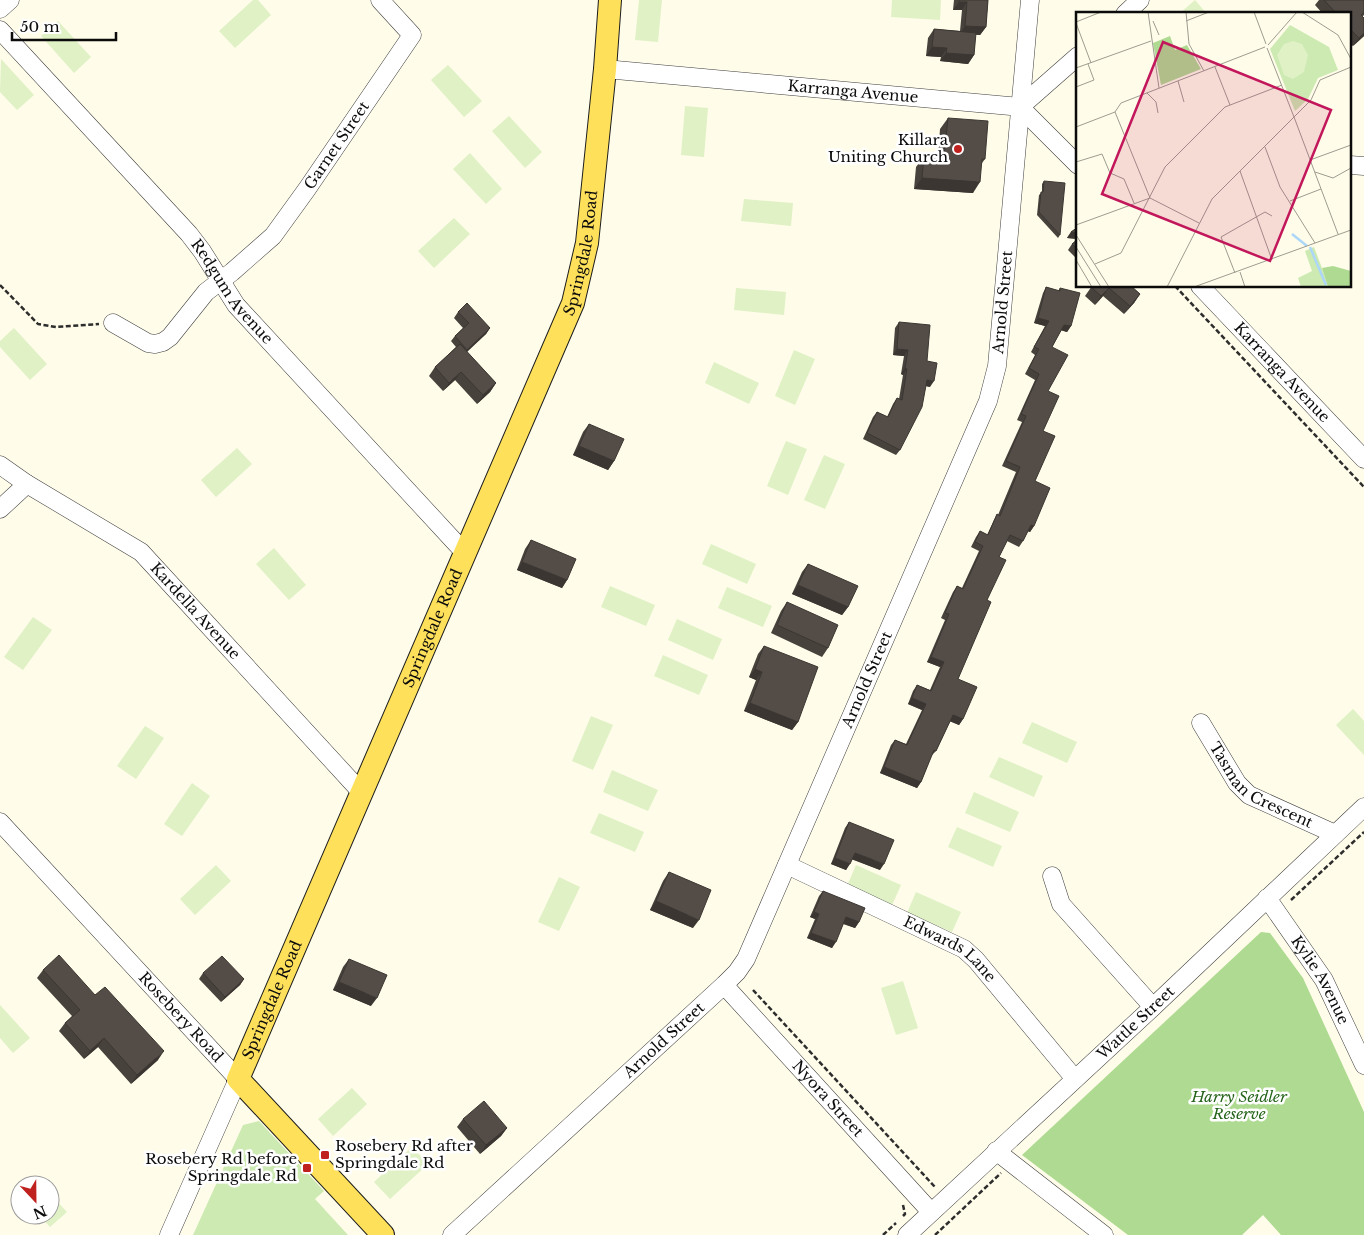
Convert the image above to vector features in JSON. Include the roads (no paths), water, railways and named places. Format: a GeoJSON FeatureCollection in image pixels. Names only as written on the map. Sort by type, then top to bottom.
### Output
{"type":"FeatureCollection","features":[{"type":"Feature","properties":{"kind":"main road","name":"Springdale Road"},"geometry":{"type":"LineString","coordinates":[[238,1078],[573,303],[587,243],[605,69],[610,0]]}},
{"type":"Feature","properties":{"kind":"main road","name":"Rosebery Road"},"geometry":{"type":"LineString","coordinates":[[238,1078],[383,1235]]}},
{"type":"Feature","properties":{"kind":"street"},"geometry":{"type":"LineString","coordinates":[[0,9],[10,0]]}},
{"type":"Feature","properties":{"kind":"street","name":"Garnet Street"},"geometry":{"type":"LineString","coordinates":[[220,281],[273,236],[412,35],[380,0]]}},
{"type":"Feature","properties":{"kind":"street","name":"Arnold Street"},"geometry":{"type":"LineString","coordinates":[[452,1235],[724,985],[737,972],[746,959],[988,401],[997,366],[1030,0]]}},
{"type":"Feature","properties":{"kind":"street"},"geometry":{"type":"LineString","coordinates":[[1127,12],[1140,0]]}},
{"type":"Feature","properties":{"kind":"street","name":"Redgum Avenue"},"geometry":{"type":"LineString","coordinates":[[0,30],[189,234],[236,305],[465,553]]}},
{"type":"Feature","properties":{"kind":"street"},"geometry":{"type":"LineString","coordinates":[[1076,58],[1020,107],[1076,162]]}},
{"type":"Feature","properties":{"kind":"street","name":"Karranga Avenue"},"geometry":{"type":"LineString","coordinates":[[605,69],[1020,107]]}},
{"type":"Feature","properties":{"kind":"street"},"geometry":{"type":"LineString","coordinates":[[113,323],[148,343],[163,342],[176,330],[206,292],[220,281]]}},
{"type":"Feature","properties":{"kind":"street","name":"Karranga Avenue"},"geometry":{"type":"LineString","coordinates":[[1202,288],[1364,458]]}},
{"type":"Feature","properties":{"kind":"street","name":"Kardella Avenue"},"geometry":{"type":"LineString","coordinates":[[0,465],[27,484],[141,552],[362,792]]}},
{"type":"Feature","properties":{"kind":"street"},"geometry":{"type":"LineString","coordinates":[[0,509],[27,484]]}},
{"type":"Feature","properties":{"kind":"street","name":"Tasman Crescent"},"geometry":{"type":"LineString","coordinates":[[1201,723],[1236,783],[1249,795],[1334,834]]}},
{"type":"Feature","properties":{"kind":"street","name":"Wattle Street"},"geometry":{"type":"LineString","coordinates":[[907,1235],[1153,1007],[1364,807]]}},
{"type":"Feature","properties":{"kind":"street","name":"Rosebery Road"},"geometry":{"type":"LineString","coordinates":[[1,824],[238,1078]]}},
{"type":"Feature","properties":{"kind":"street","name":"Edwards Lane"},"geometry":{"type":"LineString","coordinates":[[787,865],[964,949],[976,960],[1075,1079]]}},
{"type":"Feature","properties":{"kind":"street"},"geometry":{"type":"LineString","coordinates":[[1052,876],[1061,904],[1153,1007]]}},
{"type":"Feature","properties":{"kind":"street","name":"Kylie Avenue"},"geometry":{"type":"LineString","coordinates":[[1267,898],[1324,980],[1364,1065]]}},
{"type":"Feature","properties":{"kind":"street","name":"Nyora Street"},"geometry":{"type":"LineString","coordinates":[[724,985],[931,1212]]}},
{"type":"Feature","properties":{"kind":"street","name":"Springdale Road"},"geometry":{"type":"LineString","coordinates":[[169,1235],[238,1078]]}},
{"type":"Feature","properties":{"kind":"street"},"geometry":{"type":"LineString","coordinates":[[996,1151],[1104,1235]]}},
{"type":"Feature","properties":{"kind":"place","name":"Killara Uniting Church"},"geometry":{"type":"Point","coordinates":[958,149]}},
{"type":"Feature","properties":{"kind":"place","name":"Rosebery Rd after Springdale Rd"},"geometry":{"type":"Point","coordinates":[325,1155]}},
{"type":"Feature","properties":{"kind":"place","name":"Rosebery Rd before Springdale Rd"},"geometry":{"type":"Point","coordinates":[307,1168]}},
{"type":"Feature","properties":{"kind":"park label","name":"Harry Seidler Reserve"},"geometry":{"type":"Point","coordinates":[1239,1106]}}]}
